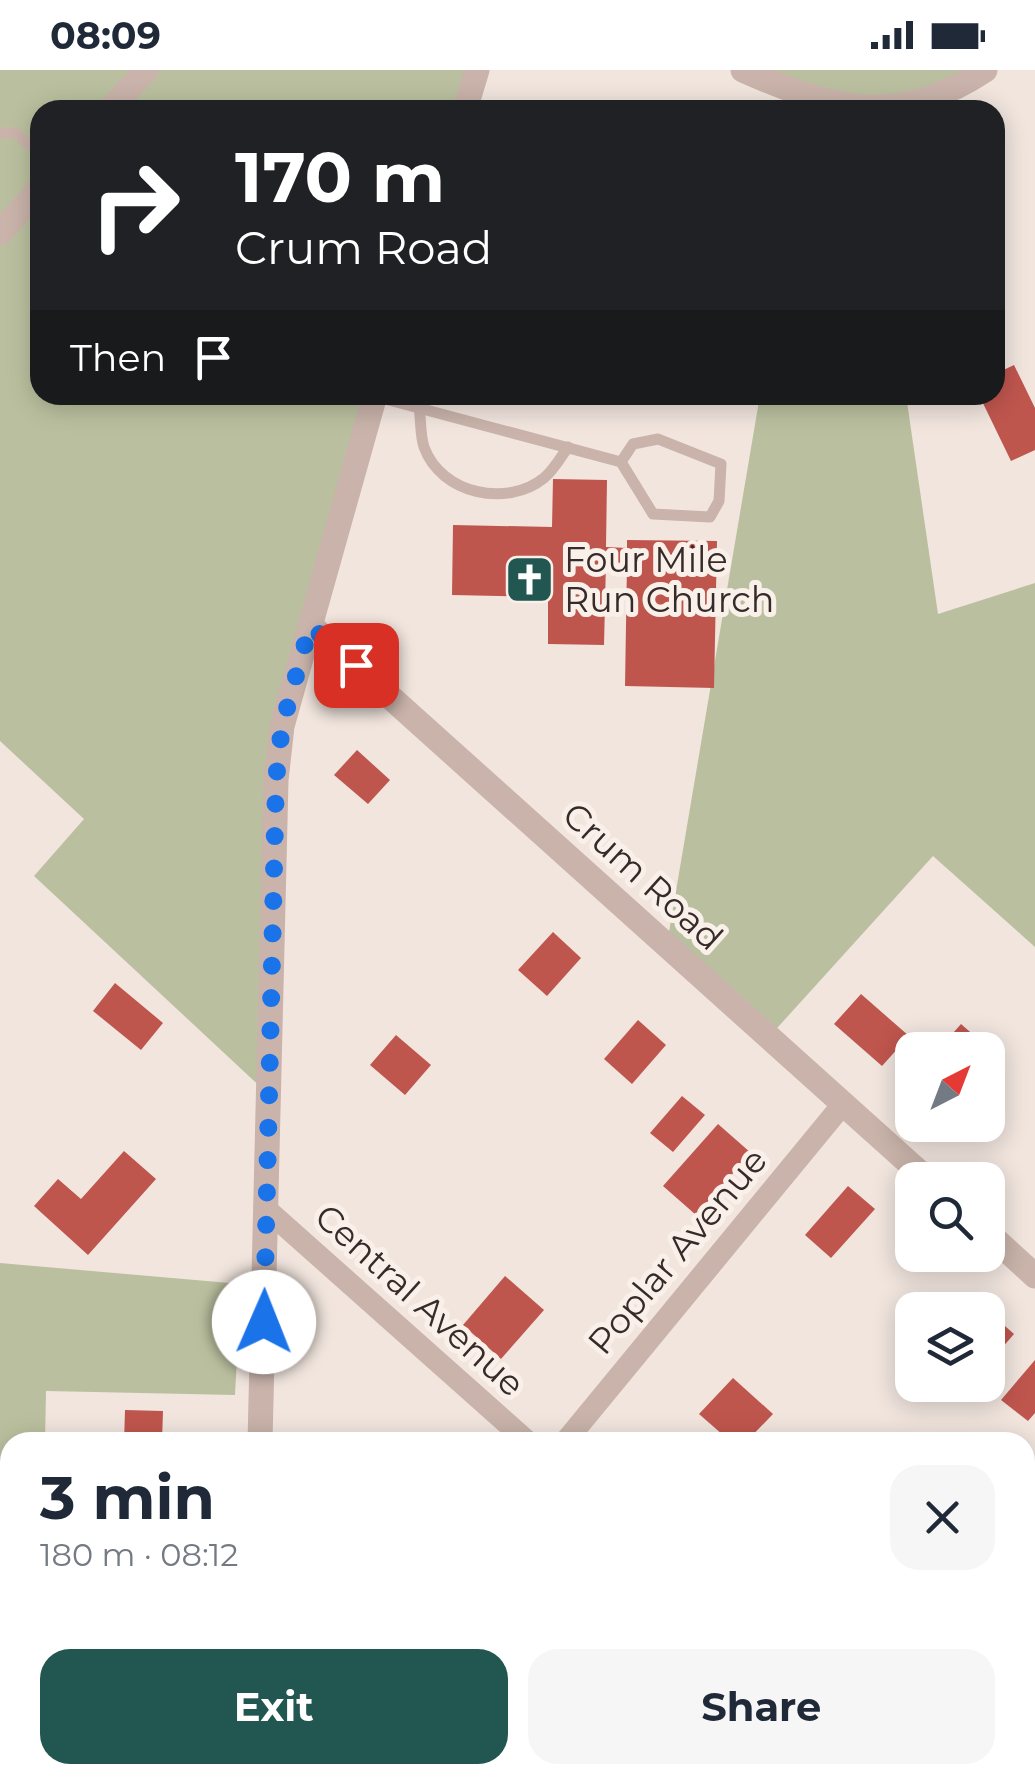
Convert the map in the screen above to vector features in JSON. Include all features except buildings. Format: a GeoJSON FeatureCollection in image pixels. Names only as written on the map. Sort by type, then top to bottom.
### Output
{"type":"FeatureCollection","features":[{"type":"Feature","properties":{"kind":"street"},"geometry":{"type":"LineString","coordinates":[[119,100],[146,70]]}},
{"type":"Feature","properties":{"kind":"street"},"geometry":{"type":"LineString","coordinates":[[468,100],[477,70]]}},
{"type":"Feature","properties":{"kind":"street"},"geometry":{"type":"LineString","coordinates":[[743,70],[819,100]]}},
{"type":"Feature","properties":{"kind":"street"},"geometry":{"type":"LineString","coordinates":[[920,100],[956,87],[985,70]]}},
{"type":"Feature","properties":{"kind":"street"},"geometry":{"type":"LineString","coordinates":[[0,233],[30,199]]}},
{"type":"Feature","properties":{"kind":"street"},"geometry":{"type":"LineString","coordinates":[[260,1432],[276,780],[282,726],[372,405]]}},
{"type":"Feature","properties":{"kind":"street","name":"Crum Road"},"geometry":{"type":"LineString","coordinates":[[310,626],[908,1162]]}},
{"type":"Feature","properties":{"kind":"street","name":"Poplar Avenue"},"geometry":{"type":"LineString","coordinates":[[573,1432],[844,1104]]}},
{"type":"Feature","properties":{"kind":"street","name":"Central Avenue"},"geometry":{"type":"LineString","coordinates":[[266,1209],[517,1432]]}},
{"type":"Feature","properties":{"kind":"street"},"geometry":{"type":"LineString","coordinates":[[1005,1249],[1035,1276]]}},
{"type":"Feature","properties":{"kind":"lane"},"geometry":{"type":"LineString","coordinates":[[0,132],[15,133],[30,145]]}},
{"type":"Feature","properties":{"kind":"lane"},"geometry":{"type":"LineString","coordinates":[[412,405],[621,462],[653,514],[710,517],[720,501],[721,464],[689,451],[658,439],[633,444],[621,462]]}},
{"type":"Feature","properties":{"kind":"lane"},"geometry":{"type":"LineString","coordinates":[[419,407],[424,447],[438,469],[463,488],[492,495],[521,492],[546,477],[568,447]]}},
{"type":"Feature","properties":{"kind":"green space"},"geometry":{"type":"Polygon","coordinates":[[[0,70],[477,70],[468,100],[30,100],[30,405],[372,405],[282,726],[266,1092],[34,876],[84,819],[0,741],[0,70]]]}},
{"type":"Feature","properties":{"kind":"green space"},"geometry":{"type":"Polygon","coordinates":[[[743,70],[985,70],[896,100],[805,100],[806,95],[743,70]]]}},
{"type":"Feature","properties":{"kind":"green space"},"geometry":{"type":"Polygon","coordinates":[[[758,405],[907,405],[938,614],[1035,583],[1035,947],[933,856],[769,1037],[667,944],[758,405]]]}},
{"type":"Feature","properties":{"kind":"green space"},"geometry":{"type":"Polygon","coordinates":[[[0,1263],[241,1284],[235,1395],[46,1391],[45,1432],[0,1432],[0,1263]]]}},
{"type":"Feature","properties":{"kind":"place","name":"Four Mile Run Church"},"geometry":{"type":"Point","coordinates":[529,579]}},
{"type":"Feature","properties":{"kind":"route"},"geometry":{"type":"LineString","coordinates":[[264,1322],[266,1092],[276,780],[282,726],[310,626],[356,665]]}}]}
